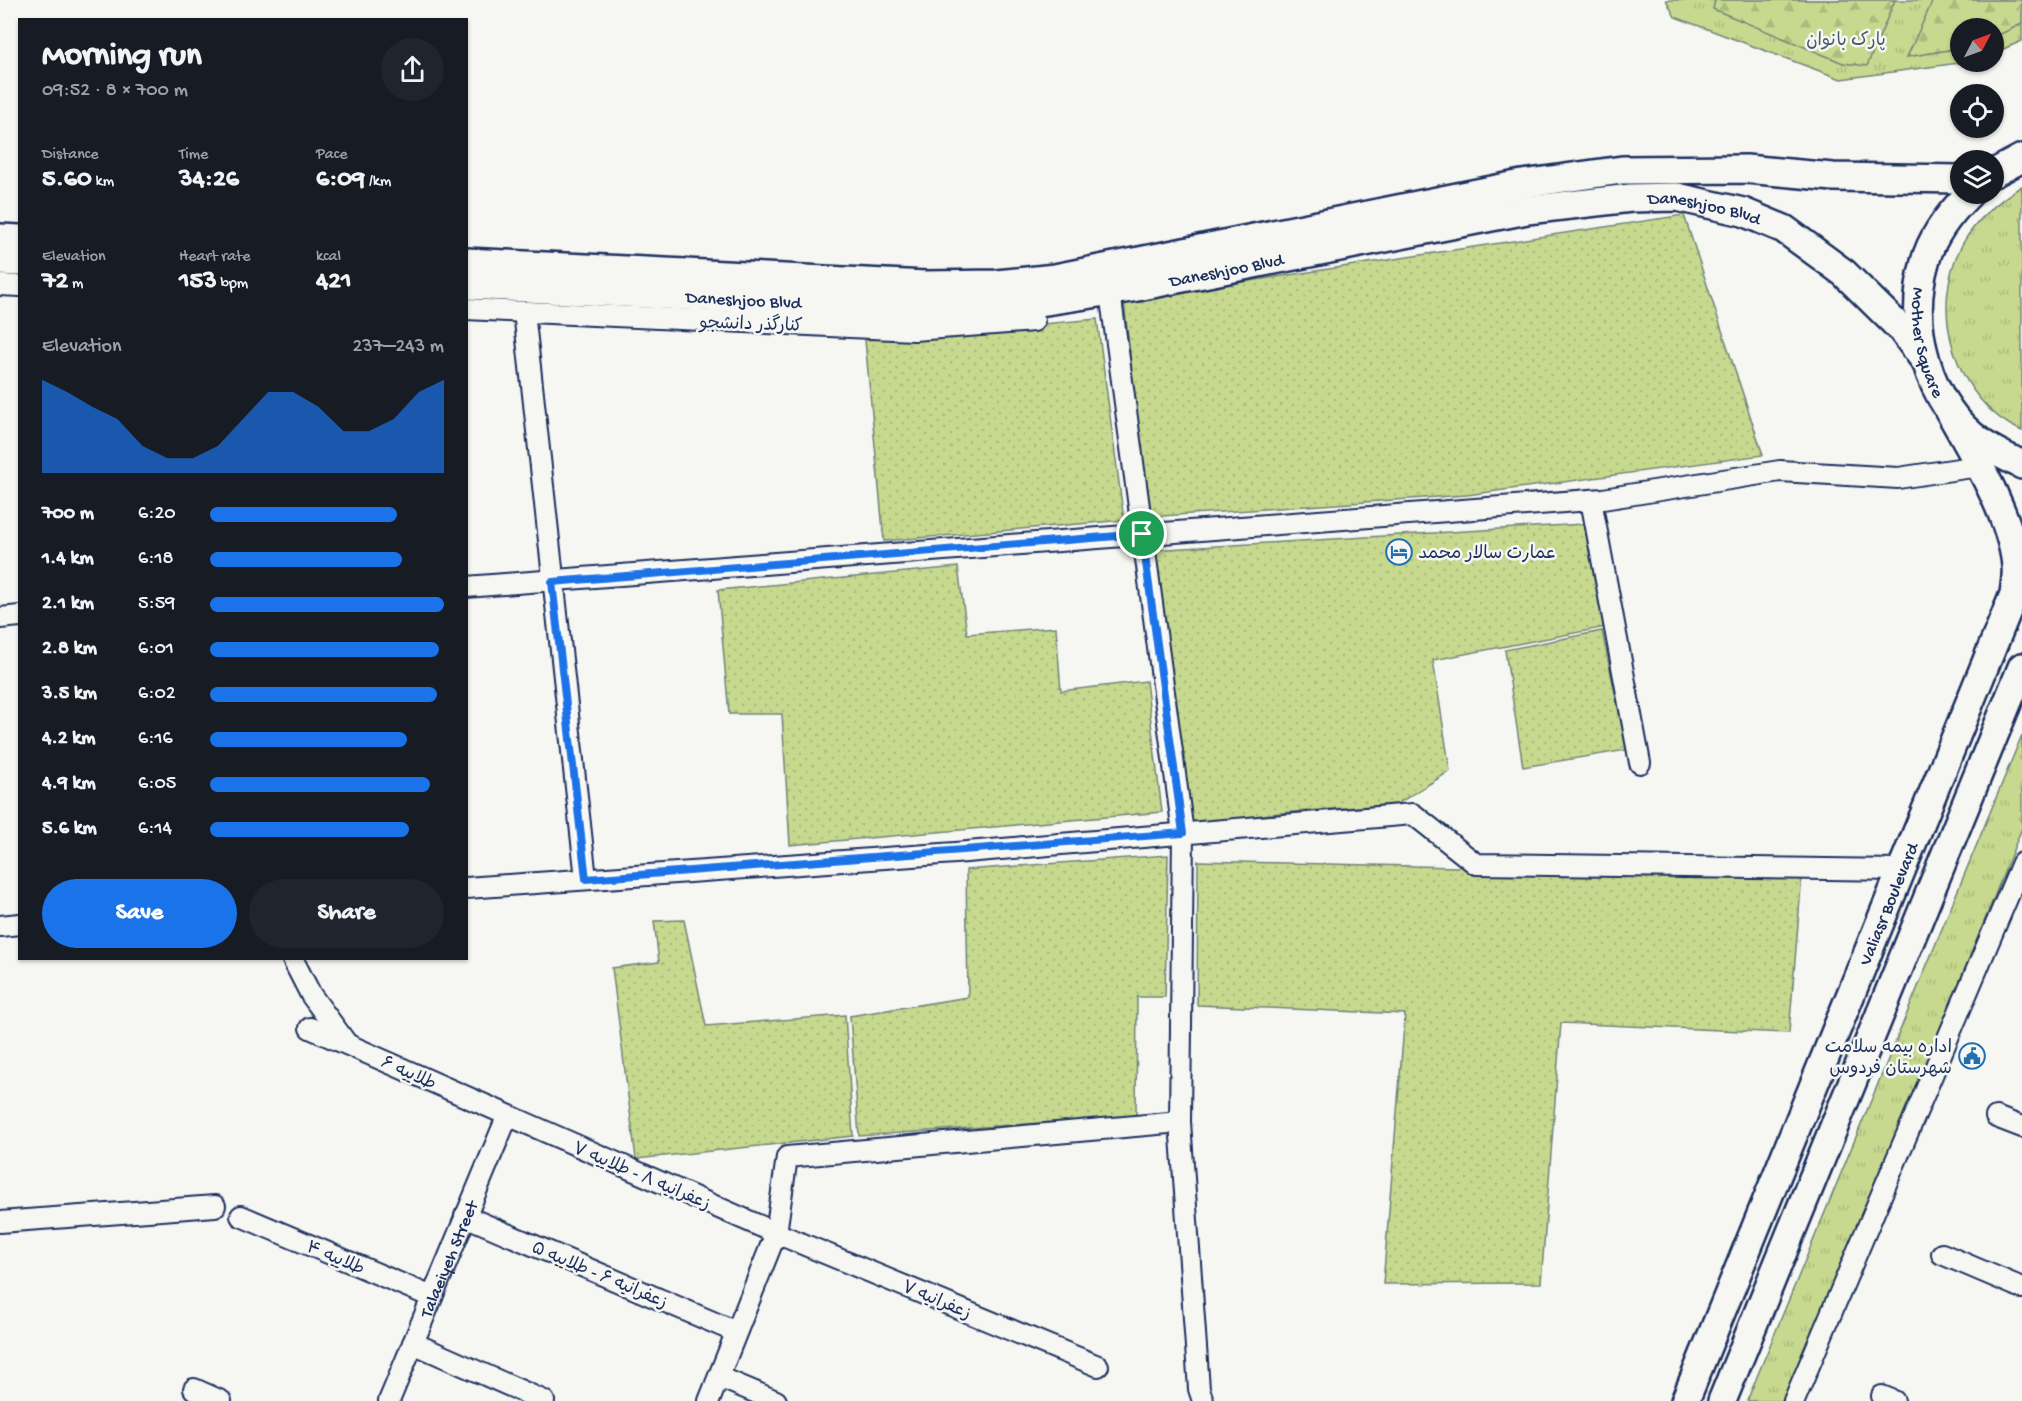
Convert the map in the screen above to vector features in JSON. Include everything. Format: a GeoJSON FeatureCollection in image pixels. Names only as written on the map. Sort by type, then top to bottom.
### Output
{"type":"FeatureCollection","features":[{"type":"Feature","properties":{"kind":"main road"},"geometry":{"type":"LineString","coordinates":[[2004,168],[2022,158]]}},
{"type":"Feature","properties":{"kind":"main road","name":"Daneshjoo Blvd"},"geometry":{"type":"LineString","coordinates":[[468,262],[915,285],[997,284],[1076,274],[1522,184],[1622,170],[1746,169],[1833,177],[1950,179]]}},
{"type":"Feature","properties":{"kind":"main road","name":"Daneshjoo Blvd"},"geometry":{"type":"LineString","coordinates":[[468,285],[920,308],[999,308],[1110,292],[1527,210],[1597,201],[1677,197],[1743,212],[1784,230],[1844,273],[1901,329],[1925,361]]}},
{"type":"Feature","properties":{"kind":"main road","name":"Mother Square"},"geometry":{"type":"LineString","coordinates":[[1959,204],[1947,216],[1925,261],[1917,311],[1925,361],[1947,407],[1981,442],[2022,465]]}},
{"type":"Feature","properties":{"kind":"main road"},"geometry":{"type":"LineString","coordinates":[[0,238],[18,239]]}},
{"type":"Feature","properties":{"kind":"main road"},"geometry":{"type":"LineString","coordinates":[[0,261],[18,262]]}},
{"type":"Feature","properties":{"kind":"main road","name":"Valiasr Boulevard"},"geometry":{"type":"LineString","coordinates":[[1685,1401],[2014,594],[2016,566],[2005,525],[1979,466],[1947,407]]}},
{"type":"Feature","properties":{"kind":"main road","name":"Valiasr Boulevard"},"geometry":{"type":"LineString","coordinates":[[1722,1401],[2022,667]]}},
{"type":"Feature","properties":{"kind":"street"},"geometry":{"type":"LineString","coordinates":[[0,285],[18,286]]}},
{"type":"Feature","properties":{"kind":"street"},"geometry":{"type":"LineString","coordinates":[[1110,292],[1183,833],[1180,1122],[1199,1389],[1203,1401]]}},
{"type":"Feature","properties":{"kind":"street","name":"کنارگذر دانشجو"},"geometry":{"type":"LineString","coordinates":[[468,309],[914,330],[1035,321]]}},
{"type":"Feature","properties":{"kind":"street"},"geometry":{"type":"LineString","coordinates":[[524,312],[586,879]]}},
{"type":"Feature","properties":{"kind":"street"},"geometry":{"type":"LineString","coordinates":[[468,587],[1591,500],[1780,471],[1898,478],[1979,466]]}},
{"type":"Feature","properties":{"kind":"street"},"geometry":{"type":"LineString","coordinates":[[1591,500],[1640,763]]}},
{"type":"Feature","properties":{"kind":"street"},"geometry":{"type":"LineString","coordinates":[[0,618],[18,616]]}},
{"type":"Feature","properties":{"kind":"street"},"geometry":{"type":"LineString","coordinates":[[468,888],[1413,814],[1476,864],[1900,870]]}},
{"type":"Feature","properties":{"kind":"street"},"geometry":{"type":"LineString","coordinates":[[1794,1401],[2022,863]]}},
{"type":"Feature","properties":{"kind":"street"},"geometry":{"type":"LineString","coordinates":[[0,926],[18,924]]}},
{"type":"Feature","properties":{"kind":"street"},"geometry":{"type":"LineString","coordinates":[[293,960],[311,995],[348,1045]]}},
{"type":"Feature","properties":{"kind":"street","name":"طلاییه ۶"},"geometry":{"type":"LineString","coordinates":[[310,1028],[507,1117]]}},
{"type":"Feature","properties":{"kind":"street","name":"Talaeiyeh Street"},"geometry":{"type":"LineString","coordinates":[[389,1401],[507,1117]]}},
{"type":"Feature","properties":{"kind":"street","name":"زعفرانیه ۸ - طلاییه ۷"},"geometry":{"type":"LineString","coordinates":[[507,1117],[776,1233]]}},
{"type":"Feature","properties":{"kind":"street"},"geometry":{"type":"LineString","coordinates":[[1996,1117],[2022,1127]]}},
{"type":"Feature","properties":{"kind":"street"},"geometry":{"type":"LineString","coordinates":[[709,1401],[776,1233],[787,1157],[1180,1122]]}},
{"type":"Feature","properties":{"kind":"street"},"geometry":{"type":"LineString","coordinates":[[0,1222],[216,1206]]}},
{"type":"Feature","properties":{"kind":"street","name":"طلاییه ۴"},"geometry":{"type":"LineString","coordinates":[[241,1216],[432,1297]]}},
{"type":"Feature","properties":{"kind":"street","name":"زعفرانیه ۶ - طلاییه ۵"},"geometry":{"type":"LineString","coordinates":[[465,1216],[736,1332]]}},
{"type":"Feature","properties":{"kind":"street","name":"زعفرانیه ۷"},"geometry":{"type":"LineString","coordinates":[[776,1233],[1098,1366]]}},
{"type":"Feature","properties":{"kind":"street"},"geometry":{"type":"LineString","coordinates":[[1942,1254],[2022,1288]]}},
{"type":"Feature","properties":{"kind":"street"},"geometry":{"type":"LineString","coordinates":[[413,1343],[544,1401]]}},
{"type":"Feature","properties":{"kind":"street"},"geometry":{"type":"LineString","coordinates":[[719,1377],[776,1401]]}},
{"type":"Feature","properties":{"kind":"street"},"geometry":{"type":"LineString","coordinates":[[194,1389],[221,1401]]}},
{"type":"Feature","properties":{"kind":"green space","name":"پارک بانوان"},"geometry":{"type":"Polygon","coordinates":[[[1666,0],[2022,0],[2022,41],[2004,49],[2004,18],[1950,18],[1950,64],[1841,79],[1675,17],[1666,0]]]}},
{"type":"Feature","properties":{"kind":"green space"},"geometry":{"type":"Polygon","coordinates":[[[1715,0],[1895,0],[1867,66],[1843,63],[1713,9],[1715,0]]]}},
{"type":"Feature","properties":{"kind":"green space"},"geometry":{"type":"Polygon","coordinates":[[[1933,0],[2022,0],[2022,24],[2004,32],[2004,18],[1950,18],[1950,50],[1907,57],[1933,0]]]}},
{"type":"Feature","properties":{"kind":"green space"},"geometry":{"type":"Polygon","coordinates":[[[2022,186],[2022,431],[1998,417],[1979,398],[1964,375],[1954,350],[1948,323],[1947,295],[1952,268],[1963,243],[1989,211],[1998,204],[2004,204],[2005,198],[2022,186]]]}},
{"type":"Feature","properties":{"kind":"green space"},"geometry":{"type":"Polygon","coordinates":[[[1684,215],[1763,455],[1467,495],[1147,517],[1124,300],[1684,215]]]}},
{"type":"Feature","properties":{"kind":"green space"},"geometry":{"type":"Polygon","coordinates":[[[1097,319],[1124,520],[884,541],[865,340],[1097,319]]]}},
{"type":"Feature","properties":{"kind":"green space"},"geometry":{"type":"Polygon","coordinates":[[[1584,524],[1606,627],[1433,660],[1450,771],[1397,804],[1280,813],[1191,824],[1151,550],[1584,524]]]}},
{"type":"Feature","properties":{"kind":"green space"},"geometry":{"type":"Polygon","coordinates":[[[958,567],[967,634],[1056,627],[1061,691],[1146,681],[1162,812],[790,845],[782,714],[729,714],[718,590],[958,567]]]}},
{"type":"Feature","properties":{"kind":"green space"},"geometry":{"type":"Polygon","coordinates":[[[1602,631],[1627,750],[1523,767],[1505,650],[1602,631]]]}},
{"type":"Feature","properties":{"kind":"green space"},"geometry":{"type":"Polygon","coordinates":[[[2022,735],[2022,828],[1790,1401],[1747,1401],[2022,735]]]}},
{"type":"Feature","properties":{"kind":"green space"},"geometry":{"type":"Polygon","coordinates":[[[1168,855],[1165,997],[1137,997],[1136,1116],[859,1136],[850,1016],[968,997],[966,870],[1168,855]]]}},
{"type":"Feature","properties":{"kind":"green space"},"geometry":{"type":"Polygon","coordinates":[[[1198,861],[1802,875],[1789,1033],[1561,1023],[1541,1283],[1383,1284],[1405,1014],[1197,1005],[1198,861]]]}},
{"type":"Feature","properties":{"kind":"green space"},"geometry":{"type":"Polygon","coordinates":[[[684,920],[706,1026],[845,1015],[853,1136],[636,1159],[612,968],[659,962],[654,921],[684,920]]]}},
{"type":"Feature","properties":{"kind":"place","name":"عمارت سالار محمد"},"geometry":{"type":"Point","coordinates":[1399,552]}},
{"type":"Feature","properties":{"kind":"place","name":"اداره بیمه سلامت شهرستان فردوس"},"geometry":{"type":"Point","coordinates":[1972,1056]}},
{"type":"Feature","properties":{"kind":"route"},"geometry":{"type":"LineString","coordinates":[[1142,534],[1183,833],[955,853],[586,879],[552,582],[1142,534]]}}]}
